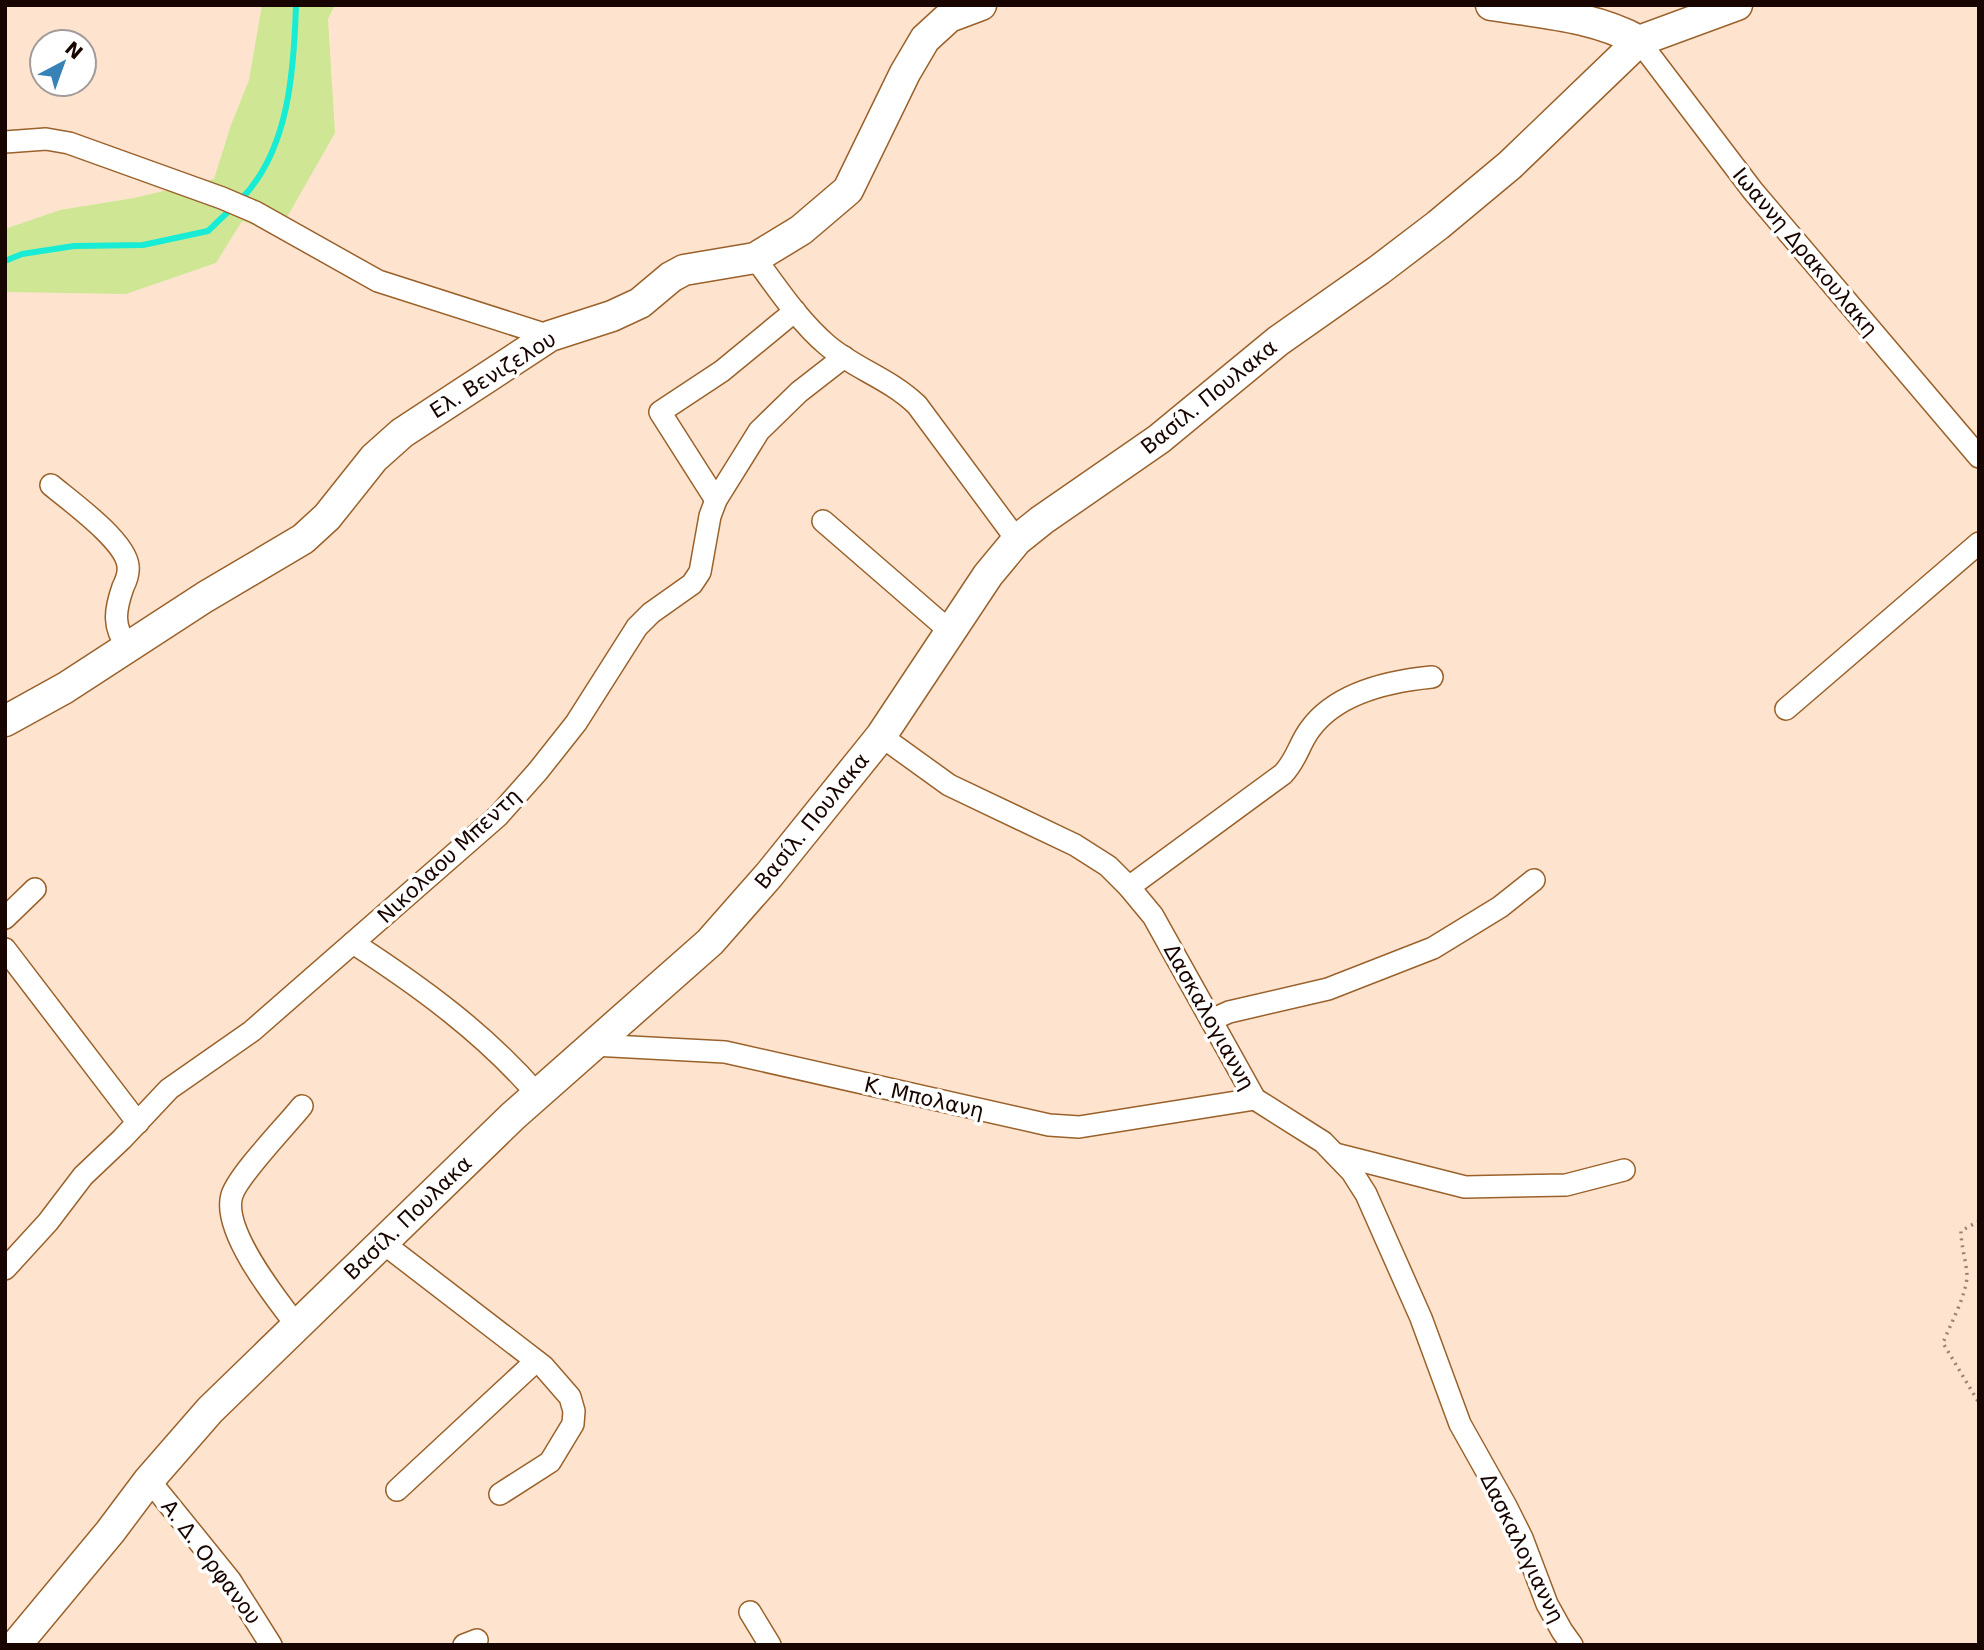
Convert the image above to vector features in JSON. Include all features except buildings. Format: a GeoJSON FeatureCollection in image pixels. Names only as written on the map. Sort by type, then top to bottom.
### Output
{"type":"FeatureCollection","features":[{"type":"Feature","properties":{"kind":"main road","name":"Ελ. Βενιζελου"},"geometry":{"type":"LineString","coordinates":[[5,721],[65,688],[205,597],[303,539],[327,517],[374,458],[402,433],[550,336],[612,316],[640,303],[671,277],[684,270],[755,258],[801,230],[848,190],[905,73],[937,16],[948,17],[981,5]]}},
{"type":"Feature","properties":{"kind":"main road"},"geometry":{"type":"LineString","coordinates":[[1491,5],[1590,21],[1619,30],[1639,41],[1737,5]]}},
{"type":"Feature","properties":{"kind":"main road","name":"Βασίλ. Πουλακα"},"geometry":{"type":"LineString","coordinates":[[29,1641],[149,1480],[210,1410],[537,1094],[710,942],[769,875],[881,736],[988,575],[1017,540],[1160,439],[1278,341],[1438,225],[1510,165],[1639,41]]}},
{"type":"Feature","properties":{"kind":"street","name":"Ιωαννη Δρακουλακη"},"geometry":{"type":"LineString","coordinates":[[1639,41],[1753,191],[1979,457]]}},
{"type":"Feature","properties":{"kind":"street"},"geometry":{"type":"LineString","coordinates":[[5,142],[46,139],[69,143],[255,212],[378,281],[550,336]]}},
{"type":"Feature","properties":{"kind":"street"},"geometry":{"type":"LineString","coordinates":[[755,258],[795,310],[829,346],[901,390],[917,405],[1017,540]]}},
{"type":"Feature","properties":{"kind":"street"},"geometry":{"type":"LineString","coordinates":[[716,499],[660,412],[722,371],[795,310]]}},
{"type":"Feature","properties":{"kind":"street","name":"Νικολαου Μπεντη"},"geometry":{"type":"LineString","coordinates":[[5,1269],[48,1222],[83,1176],[138,1123],[169,1088],[252,1031],[498,816],[576,723],[638,627],[651,613],[692,584],[699,572],[716,499],[759,431],[799,392],[844,357]]}},
{"type":"Feature","properties":{"kind":"street"},"geometry":{"type":"LineString","coordinates":[[51,485],[114,541],[124,555],[128,566],[127,577],[115,618],[116,628],[128,647]]}},
{"type":"Feature","properties":{"kind":"street"},"geometry":{"type":"LineString","coordinates":[[823,521],[951,632]]}},
{"type":"Feature","properties":{"kind":"street"},"geometry":{"type":"LineString","coordinates":[[1786,709],[1979,543]]}},
{"type":"Feature","properties":{"kind":"street"},"geometry":{"type":"LineString","coordinates":[[1129,887],[1283,774],[1294,762],[1308,732],[1319,717],[1376,687],[1401,680],[1432,677]]}},
{"type":"Feature","properties":{"kind":"street","name":"Δασκαλογιαννη"},"geometry":{"type":"LineString","coordinates":[[881,736],[949,785],[1074,845],[1108,866],[1153,916],[1255,1099],[1323,1142],[1352,1172],[1366,1194],[1421,1318],[1460,1424],[1506,1506],[1522,1538],[1547,1604],[1572,1645]]}},
{"type":"Feature","properties":{"kind":"street"},"geometry":{"type":"LineString","coordinates":[[1211,1020],[1229,1012],[1328,989],[1433,948],[1500,907],[1534,880]]}},
{"type":"Feature","properties":{"kind":"street"},"geometry":{"type":"LineString","coordinates":[[5,918],[35,889]]}},
{"type":"Feature","properties":{"kind":"street"},"geometry":{"type":"LineString","coordinates":[[354,943],[461,1019],[498,1052],[537,1094]]}},
{"type":"Feature","properties":{"kind":"street"},"geometry":{"type":"LineString","coordinates":[[5,949],[138,1123]]}},
{"type":"Feature","properties":{"kind":"street","name":"Κ. Μπολανη"},"geometry":{"type":"LineString","coordinates":[[593,1045],[725,1052],[1049,1125],[1079,1127],[1255,1099]]}},
{"type":"Feature","properties":{"kind":"street"},"geometry":{"type":"LineString","coordinates":[[298,1327],[257,1272],[236,1228],[230,1201],[237,1184],[302,1106]]}},
{"type":"Feature","properties":{"kind":"street"},"geometry":{"type":"LineString","coordinates":[[1335,1154],[1465,1187],[1566,1185],[1624,1170]]}},
{"type":"Feature","properties":{"kind":"street"},"geometry":{"type":"LineString","coordinates":[[383,1243],[543,1366],[570,1398],[573,1424],[550,1462],[499,1494]]}},
{"type":"Feature","properties":{"kind":"street"},"geometry":{"type":"LineString","coordinates":[[397,1490],[536,1361]]}},
{"type":"Feature","properties":{"kind":"street","name":"Α. Δ. Ορφανου"},"geometry":{"type":"LineString","coordinates":[[149,1480],[230,1580],[271,1645]]}},
{"type":"Feature","properties":{"kind":"street"},"geometry":{"type":"LineString","coordinates":[[750,1612],[770,1645]]}},
{"type":"Feature","properties":{"kind":"path"},"geometry":{"type":"LineString","coordinates":[[1979,1221],[1961,1231],[1967,1278],[1942,1343],[1979,1403]]}},
{"type":"Feature","properties":{"kind":"green space"},"geometry":{"type":"Polygon","coordinates":[[[262,5],[335,5],[328,19],[335,133],[278,233],[242,221],[216,263],[126,294],[5,292],[5,229],[60,210],[134,198],[214,179],[249,80],[262,5]]]}},
{"type":"Feature","properties":{"kind":"waterway"},"geometry":{"type":"LineString","coordinates":[[240,200],[256,181],[279,134],[290,83],[296,5]]}},
{"type":"Feature","properties":{"kind":"waterway"},"geometry":{"type":"LineString","coordinates":[[5,261],[22,254],[74,246],[143,245],[208,231],[232,208]]}}]}
